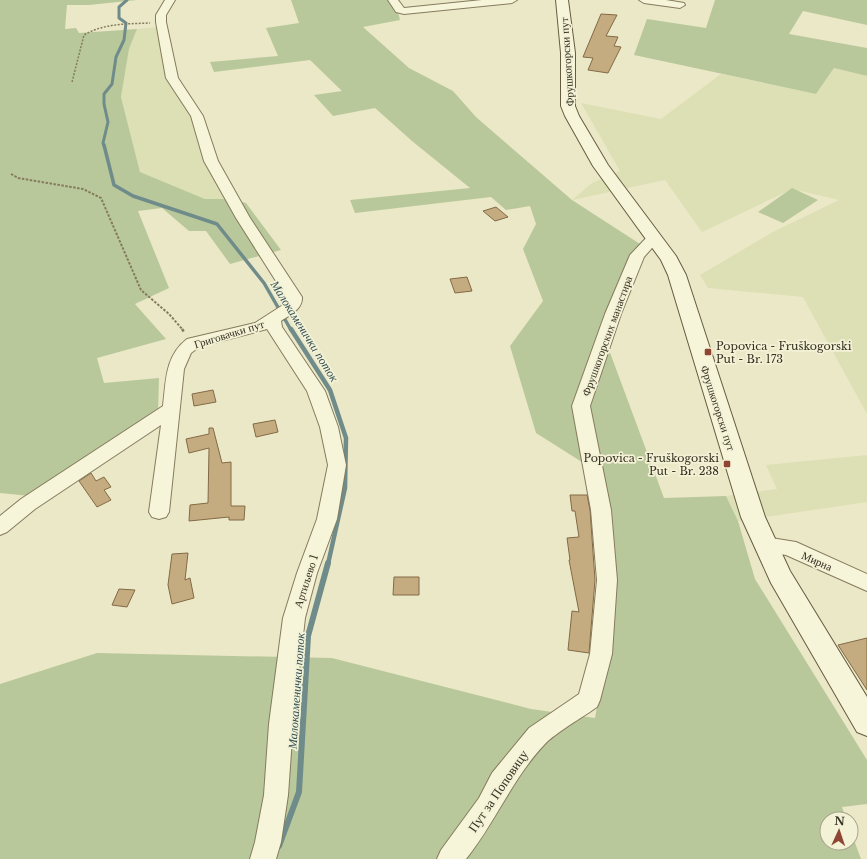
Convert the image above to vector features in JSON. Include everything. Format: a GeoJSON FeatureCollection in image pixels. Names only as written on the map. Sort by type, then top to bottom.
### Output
{"type":"FeatureCollection","features":[{"type":"Feature","properties":{"kind":"street","name":"Григовачки пут"},"geometry":{"type":"LineString","coordinates":[[159,512],[176,369],[184,350],[193,343],[260,327],[294,304],[294,297],[243,218],[212,161],[197,116],[172,78],[161,22],[161,15],[170,0]]}},
{"type":"Feature","properties":{"kind":"street"},"geometry":{"type":"LineString","coordinates":[[393,0],[400,10],[404,11],[512,0]]}},
{"type":"Feature","properties":{"kind":"street","name":"Фрушкогорски пут"},"geometry":{"type":"LineString","coordinates":[[562,0],[568,54],[568,106],[572,116],[601,166],[653,239],[670,260],[677,276],[739,475],[753,517],[765,546],[780,576],[867,723]]}},
{"type":"Feature","properties":{"kind":"street"},"geometry":{"type":"LineString","coordinates":[[644,0],[680,5]]}},
{"type":"Feature","properties":{"kind":"street","name":"Фрушкогорских манастира"},"geometry":{"type":"LineString","coordinates":[[589,700],[601,654],[607,580],[601,510],[581,406],[613,314],[637,255],[653,239]]}},
{"type":"Feature","properties":{"kind":"street","name":"Артиљево 1"},"geometry":{"type":"LineString","coordinates":[[263,859],[268,842],[276,796],[281,724],[294,618],[307,573],[327,518],[337,465],[329,426],[316,391],[274,327],[273,319]]}},
{"type":"Feature","properties":{"kind":"street"},"geometry":{"type":"LineString","coordinates":[[0,527],[28,504],[170,410]]}},
{"type":"Feature","properties":{"kind":"street","name":"Мирна"},"geometry":{"type":"LineString","coordinates":[[765,546],[789,548],[867,583]]}},
{"type":"Feature","properties":{"kind":"street","name":"Пут за Поповицу"},"geometry":{"type":"LineString","coordinates":[[450,859],[463,843],[488,806],[501,782],[518,758],[537,736],[589,700]]}},
{"type":"Feature","properties":{"kind":"path"},"geometry":{"type":"LineString","coordinates":[[72,82],[76,61],[84,35],[88,31],[134,24]]}},
{"type":"Feature","properties":{"kind":"path"},"geometry":{"type":"LineString","coordinates":[[12,174],[18,178],[83,189],[101,198],[141,290],[169,314],[193,343]]}},
{"type":"Feature","properties":{"kind":"green space"},"geometry":{"type":"Polygon","coordinates":[[[0,0],[137,0],[89,5],[67,5],[65,29],[76,28],[79,33],[137,29],[129,49],[121,97],[140,172],[205,199],[230,199],[246,203],[281,250],[230,264],[206,231],[189,231],[162,208],[138,211],[169,288],[135,304],[166,339],[97,358],[104,383],[159,378],[158,415],[40,497],[0,493],[0,0]]]}},
{"type":"Feature","properties":{"kind":"green space"},"geometry":{"type":"Polygon","coordinates":[[[291,0],[395,0],[400,20],[363,27],[409,68],[453,91],[476,117],[572,200],[640,244],[602,331],[664,498],[726,496],[738,521],[755,579],[867,760],[867,804],[842,807],[843,811],[819,811],[819,851],[858,851],[861,859],[0,859],[0,684],[97,653],[332,658],[531,709],[595,718],[617,594],[604,476],[536,433],[510,346],[543,301],[523,249],[536,224],[530,206],[506,210],[491,197],[355,213],[350,200],[470,188],[412,141],[375,108],[333,116],[314,95],[342,91],[310,60],[214,72],[210,62],[278,56],[266,28],[299,23],[291,0]]]}},
{"type":"Feature","properties":{"kind":"green space"},"geometry":{"type":"Polygon","coordinates":[[[715,0],[867,0],[867,25],[803,11],[789,34],[867,48],[867,76],[834,68],[816,94],[634,55],[647,19],[706,28],[715,0]]]}},
{"type":"Feature","properties":{"kind":"green space"},"geometry":{"type":"Polygon","coordinates":[[[161,27],[169,81],[192,117],[230,199],[205,199],[140,172],[121,97],[129,49],[137,29],[161,27]]]}},
{"type":"Feature","properties":{"kind":"green space"},"geometry":{"type":"Polygon","coordinates":[[[834,68],[867,76],[867,414],[803,297],[708,288],[700,275],[773,232],[839,200],[792,189],[702,232],[665,180],[572,200],[592,183],[620,171],[581,103],[661,119],[721,74],[816,94],[834,68]]]}},
{"type":"Feature","properties":{"kind":"green space"},"geometry":{"type":"Polygon","coordinates":[[[792,188],[818,200],[783,223],[758,212],[792,188]]]}},
{"type":"Feature","properties":{"kind":"green space"},"geometry":{"type":"Polygon","coordinates":[[[867,455],[867,502],[738,521],[726,496],[777,489],[766,465],[867,455]]]}},
{"type":"Feature","properties":{"kind":"building"},"geometry":{"type":"Polygon","coordinates":[[[601,14],[617,15],[606,36],[618,37],[614,46],[621,47],[608,73],[588,70],[593,58],[583,57],[601,14]]]}},
{"type":"Feature","properties":{"kind":"building"},"geometry":{"type":"Polygon","coordinates":[[[496,207],[508,217],[495,221],[483,211],[496,207]]]}},
{"type":"Feature","properties":{"kind":"building"},"geometry":{"type":"Polygon","coordinates":[[[467,277],[472,291],[455,293],[450,279],[467,277]]]}},
{"type":"Feature","properties":{"kind":"building"},"geometry":{"type":"Polygon","coordinates":[[[213,390],[216,402],[194,406],[192,394],[213,390]]]}},
{"type":"Feature","properties":{"kind":"building"},"geometry":{"type":"Polygon","coordinates":[[[275,420],[278,432],[256,437],[253,424],[275,420]]]}},
{"type":"Feature","properties":{"kind":"building"},"geometry":{"type":"Polygon","coordinates":[[[209,428],[213,428],[222,463],[231,462],[231,506],[245,506],[244,520],[229,520],[229,517],[189,521],[190,505],[208,503],[209,448],[189,453],[186,439],[209,434],[209,428]]]}},
{"type":"Feature","properties":{"kind":"building"},"geometry":{"type":"Polygon","coordinates":[[[91,473],[96,481],[104,477],[111,487],[104,490],[111,500],[97,507],[79,481],[91,473]]]}},
{"type":"Feature","properties":{"kind":"building"},"geometry":{"type":"Polygon","coordinates":[[[570,495],[587,495],[590,510],[595,580],[589,653],[568,650],[572,611],[579,612],[569,560],[567,538],[579,537],[575,511],[572,511],[570,495]]]}},
{"type":"Feature","properties":{"kind":"building"},"geometry":{"type":"Polygon","coordinates":[[[188,553],[185,580],[190,578],[194,598],[172,604],[168,585],[172,554],[188,553]]]}},
{"type":"Feature","properties":{"kind":"building"},"geometry":{"type":"Polygon","coordinates":[[[394,577],[419,577],[419,595],[393,595],[394,577]]]}},
{"type":"Feature","properties":{"kind":"building"},"geometry":{"type":"Polygon","coordinates":[[[119,589],[135,590],[127,607],[112,605],[119,589]]]}},
{"type":"Feature","properties":{"kind":"building"},"geometry":{"type":"Polygon","coordinates":[[[867,638],[867,690],[838,645],[867,638]]]}},
{"type":"Feature","properties":{"kind":"waterway","name":"Малокаменички поток"},"geometry":{"type":"LineString","coordinates":[[104,146],[103,143],[108,122],[104,104],[104,94],[112,84],[116,57],[124,40],[126,23],[119,18],[119,7],[127,0]]}},
{"type":"Feature","properties":{"kind":"waterway","name":"Малокаменички поток"},"geometry":{"type":"LineString","coordinates":[[104,145],[114,185],[133,196],[217,224],[264,283],[291,330]]}},
{"type":"Feature","properties":{"kind":"waterway","name":"Малокаменички поток"},"geometry":{"type":"LineString","coordinates":[[291,329],[330,390],[346,438],[345,488],[328,564]]}},
{"type":"Feature","properties":{"kind":"waterway","name":"Малокаменички поток"},"geometry":{"type":"LineString","coordinates":[[279,846],[299,792],[308,636],[328,563]]}},
{"type":"Feature","properties":{"kind":"place","name":"Popovica - Fruškogorski Put - Br. 173"},"geometry":{"type":"Point","coordinates":[708,352]}},
{"type":"Feature","properties":{"kind":"place","name":"Popovica - Fruškogorski Put - Br. 238"},"geometry":{"type":"Point","coordinates":[727,464]}}]}
